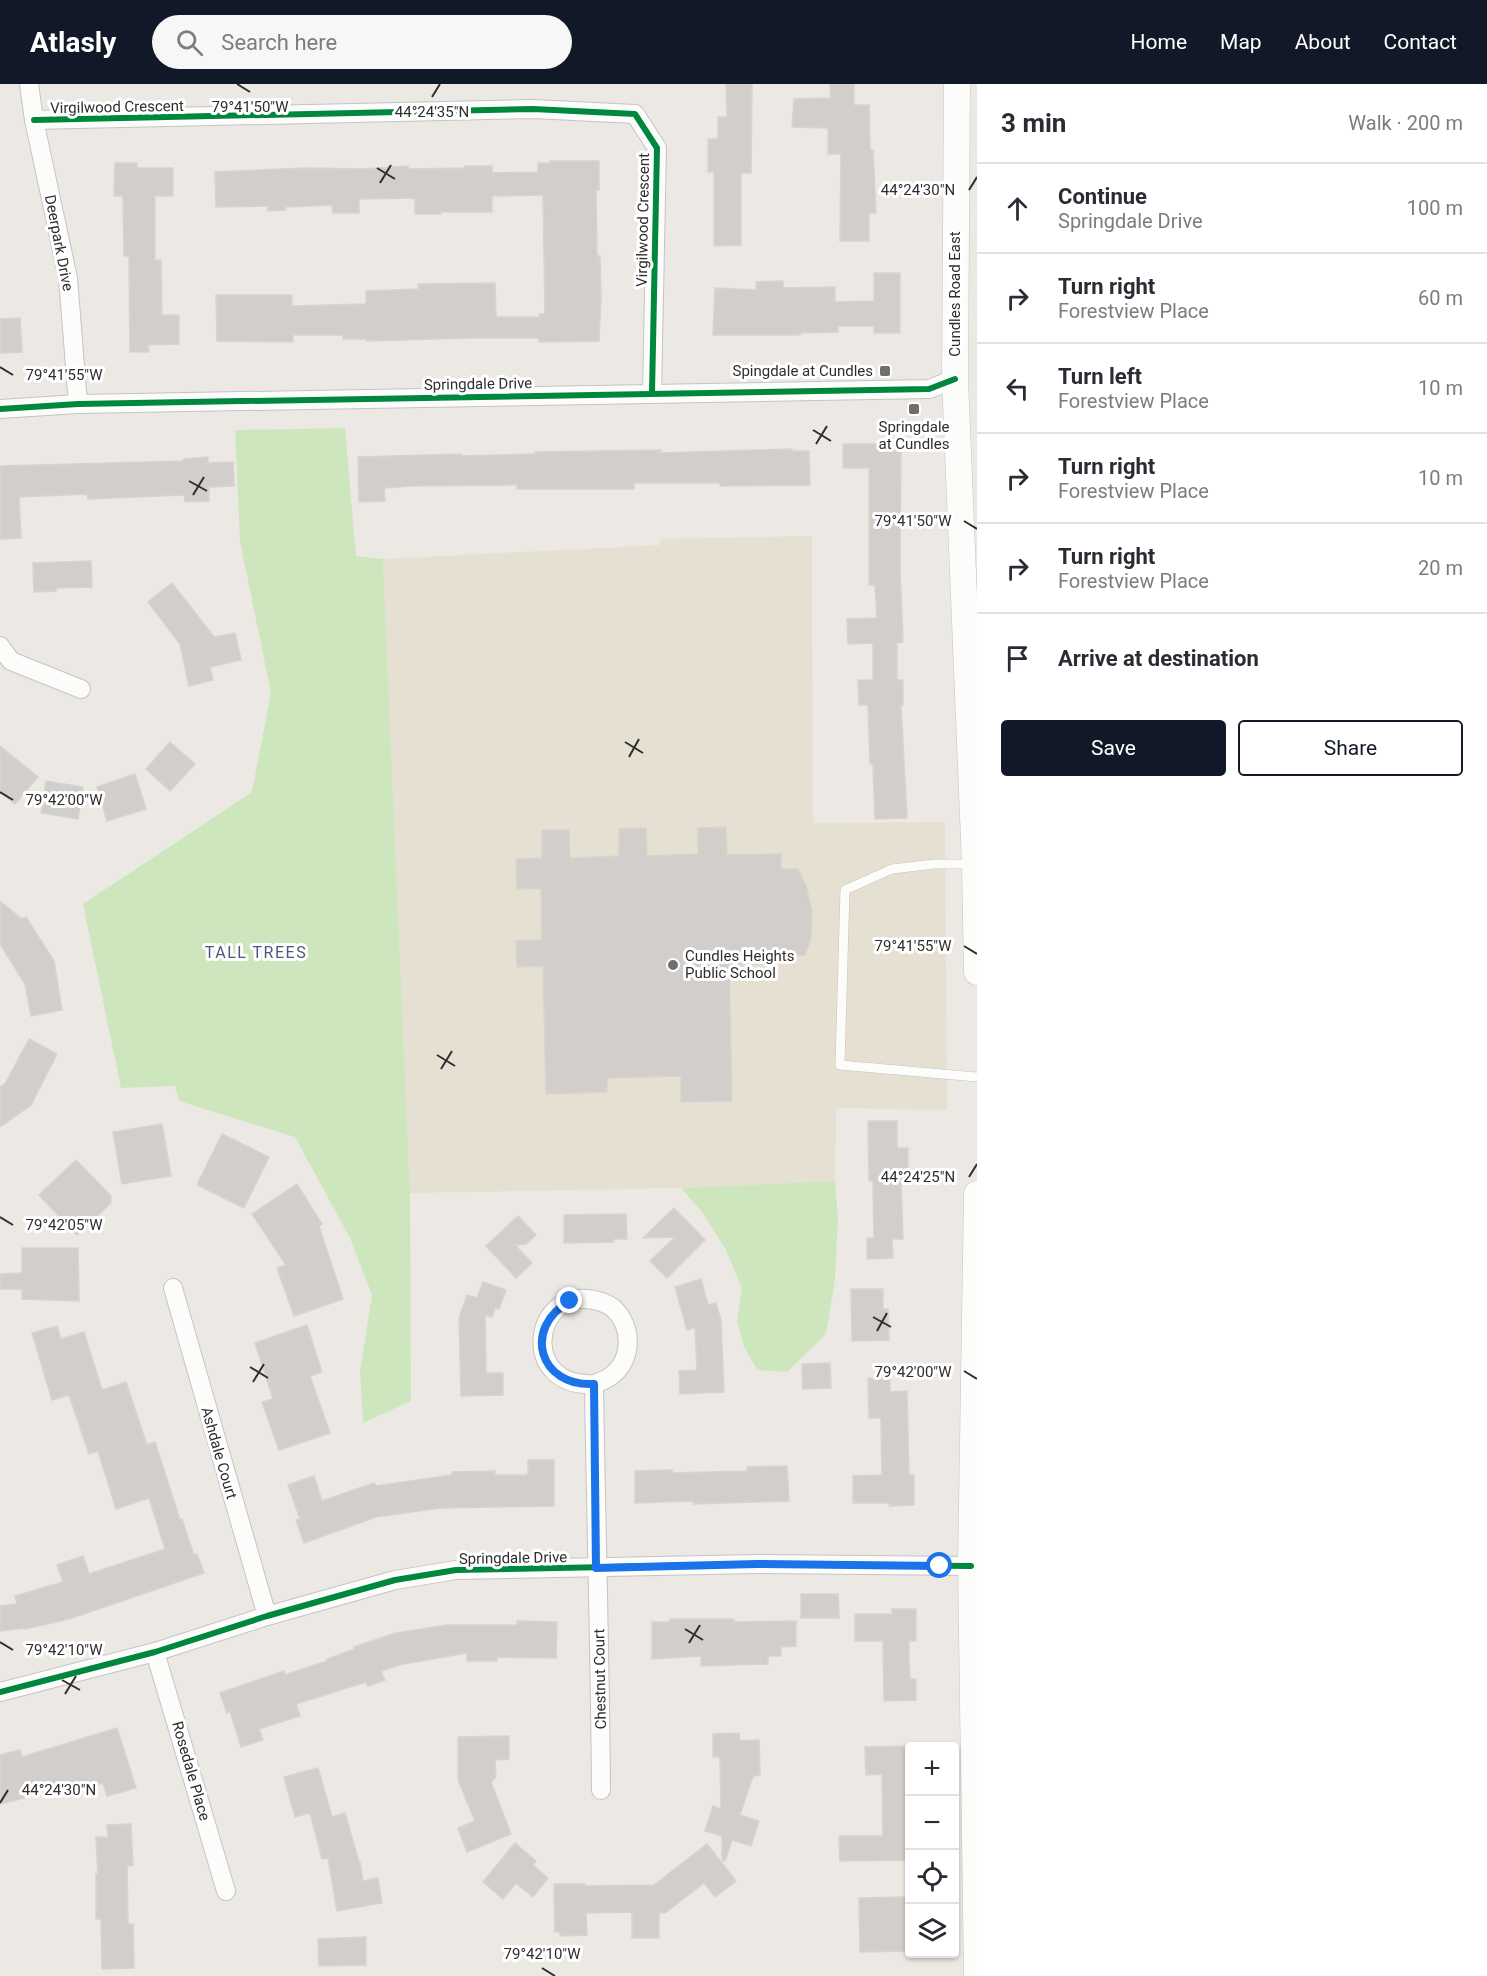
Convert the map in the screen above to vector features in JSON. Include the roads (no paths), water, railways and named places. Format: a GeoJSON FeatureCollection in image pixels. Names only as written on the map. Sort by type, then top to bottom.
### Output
{"type":"FeatureCollection","features":[{"type":"Feature","properties":{"kind":"main road","name":"Cundles Road East"},"geometry":{"type":"LineString","coordinates":[[957,84],[955,379],[976,864],[977,972]]}},
{"type":"Feature","properties":{"kind":"main road"},"geometry":{"type":"LineString","coordinates":[[977,1194],[971,1566],[977,1976]]}},
{"type":"Feature","properties":{"kind":"street","name":"Deerpark Drive"},"geometry":{"type":"LineString","coordinates":[[29,84],[34,120],[68,278],[78,404]]}},
{"type":"Feature","properties":{"kind":"street","name":"Virgilwood Crescent"},"geometry":{"type":"LineString","coordinates":[[34,120],[533,110],[635,114],[657,148],[652,393]]}},
{"type":"Feature","properties":{"kind":"street","name":"Springdale Drive"},"geometry":{"type":"LineString","coordinates":[[0,409],[78,404],[929,388],[955,379]]}},
{"type":"Feature","properties":{"kind":"street"},"geometry":{"type":"LineString","coordinates":[[0,646],[11,662],[81,689]]}},
{"type":"Feature","properties":{"kind":"street","name":"Ashdale Court"},"geometry":{"type":"LineString","coordinates":[[173,1288],[267,1616]]}},
{"type":"Feature","properties":{"kind":"street"},"geometry":{"type":"LineString","coordinates":[[580,1299],[597,1300],[611,1306],[620,1315],[628,1332],[628,1347],[623,1363],[611,1377],[594,1384],[580,1385],[567,1381],[556,1373],[545,1357],[542,1341],[544,1328],[551,1316],[560,1307],[580,1299]]}},
{"type":"Feature","properties":{"kind":"street","name":"Chestnut Court"},"geometry":{"type":"LineString","coordinates":[[594,1384],[601,1790]]}},
{"type":"Feature","properties":{"kind":"street","name":"Springdale Drive"},"geometry":{"type":"LineString","coordinates":[[0,1692],[155,1652],[267,1616],[395,1580],[456,1570],[757,1564],[971,1566]]}},
{"type":"Feature","properties":{"kind":"street","name":"Rosedale Place"},"geometry":{"type":"LineString","coordinates":[[155,1652],[226,1891]]}},
{"type":"Feature","properties":{"kind":"lane"},"geometry":{"type":"LineString","coordinates":[[976,864],[935,864],[892,870],[845,890],[840,1065],[977,1077]]}},
{"type":"Feature","properties":{"kind":"place","name":"Spingdale at Cundles"},"geometry":{"type":"Point","coordinates":[885,371]}},
{"type":"Feature","properties":{"kind":"place","name":"Springdale at Cundles"},"geometry":{"type":"Point","coordinates":[914,409]}},
{"type":"Feature","properties":{"kind":"place","name":"Cundles Heights Public School"},"geometry":{"type":"Point","coordinates":[673,965]}},
{"type":"Feature","properties":{"kind":"district","name":"TALL TREES"},"geometry":{"type":"Point","coordinates":[256,952]}}]}
